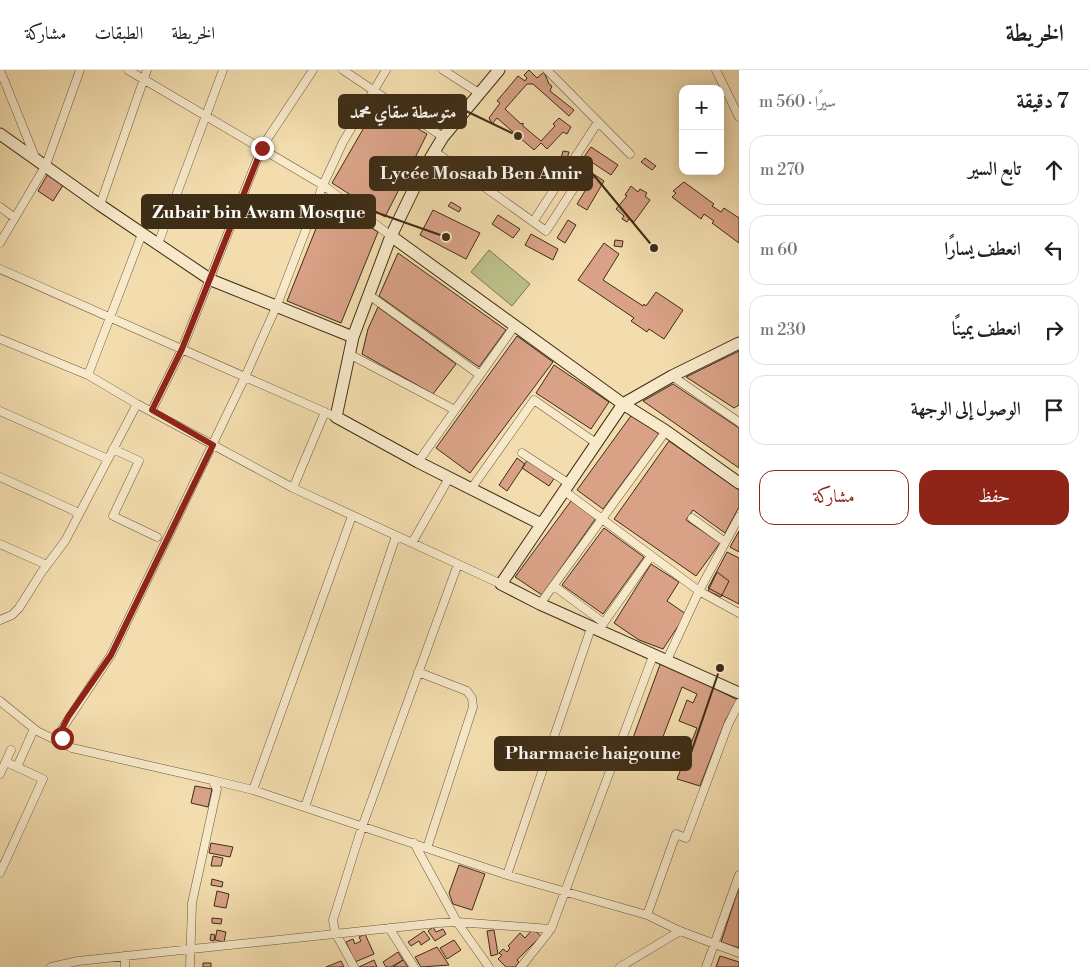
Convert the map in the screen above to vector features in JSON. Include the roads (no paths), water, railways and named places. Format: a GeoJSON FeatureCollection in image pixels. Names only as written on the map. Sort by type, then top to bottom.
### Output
{"type":"FeatureCollection","features":[{"type":"Feature","properties":{"kind":"street"},"geometry":{"type":"LineString","coordinates":[[0,70],[35,157]]}},
{"type":"Feature","properties":{"kind":"street"},"geometry":{"type":"LineString","coordinates":[[0,243],[46,165],[80,70]]}},
{"type":"Feature","properties":{"kind":"street"},"geometry":{"type":"LineString","coordinates":[[128,70],[323,185],[514,327],[739,483]]}},
{"type":"Feature","properties":{"kind":"street"},"geometry":{"type":"LineString","coordinates":[[100,205],[147,70]]}},
{"type":"Feature","properties":{"kind":"street"},"geometry":{"type":"LineString","coordinates":[[158,244],[223,70]]}},
{"type":"Feature","properties":{"kind":"street"},"geometry":{"type":"LineString","coordinates":[[152,410],[182,349],[211,280],[262,148],[313,70]]}},
{"type":"Feature","properties":{"kind":"street"},"geometry":{"type":"LineString","coordinates":[[343,70],[443,137]]}},
{"type":"Feature","properties":{"kind":"street"},"geometry":{"type":"LineString","coordinates":[[66,745],[62,738],[62,729],[111,655],[245,377],[277,305],[323,185],[343,142],[386,70]]}},
{"type":"Feature","properties":{"kind":"street"},"geometry":{"type":"LineString","coordinates":[[443,70],[479,93]]}},
{"type":"Feature","properties":{"kind":"street"},"geometry":{"type":"LineString","coordinates":[[294,488],[330,414],[353,337],[391,236],[443,137],[499,70]]}},
{"type":"Feature","properties":{"kind":"street"},"geometry":{"type":"LineString","coordinates":[[547,70],[630,154]]}},
{"type":"Feature","properties":{"kind":"street"},"geometry":{"type":"LineString","coordinates":[[716,70],[739,117]]}},
{"type":"Feature","properties":{"kind":"street"},"geometry":{"type":"LineString","coordinates":[[533,222],[598,122]]}},
{"type":"Feature","properties":{"kind":"street"},"geometry":{"type":"LineString","coordinates":[[0,134],[211,280],[353,337]]}},
{"type":"Feature","properties":{"kind":"street"},"geometry":{"type":"LineString","coordinates":[[434,151],[546,231],[586,171]]}},
{"type":"Feature","properties":{"kind":"street"},"geometry":{"type":"LineString","coordinates":[[0,207],[15,218]]}},
{"type":"Feature","properties":{"kind":"street"},"geometry":{"type":"LineString","coordinates":[[88,375],[142,234]]}},
{"type":"Feature","properties":{"kind":"street"},"geometry":{"type":"LineString","coordinates":[[0,269],[330,414],[418,462],[541,524]]}},
{"type":"Feature","properties":{"kind":"street"},"geometry":{"type":"LineString","coordinates":[[369,295],[480,375]]}},
{"type":"Feature","properties":{"kind":"street"},"geometry":{"type":"LineString","coordinates":[[418,462],[514,327]]}},
{"type":"Feature","properties":{"kind":"street"},"geometry":{"type":"LineString","coordinates":[[0,339],[88,375],[213,445],[352,516],[501,584],[540,604],[598,627],[653,656],[667,660],[739,694],[686,838],[676,834],[647,916]]}},
{"type":"Feature","properties":{"kind":"street"},"geometry":{"type":"LineString","coordinates":[[501,584],[623,404],[672,376],[739,343]]}},
{"type":"Feature","properties":{"kind":"street"},"geometry":{"type":"LineString","coordinates":[[349,354],[455,410]]}},
{"type":"Feature","properties":{"kind":"street"},"geometry":{"type":"LineString","coordinates":[[672,376],[739,422]]}},
{"type":"Feature","properties":{"kind":"street"},"geometry":{"type":"LineString","coordinates":[[471,489],[534,400],[596,443]]}},
{"type":"Feature","properties":{"kind":"street"},"geometry":{"type":"LineString","coordinates":[[0,620],[12,615],[19,608],[65,541],[137,404]]}},
{"type":"Feature","properties":{"kind":"street"},"geometry":{"type":"LineString","coordinates":[[0,411],[108,459]]}},
{"type":"Feature","properties":{"kind":"street"},"geometry":{"type":"LineString","coordinates":[[540,604],[666,431]]}},
{"type":"Feature","properties":{"kind":"street"},"geometry":{"type":"LineString","coordinates":[[113,449],[139,462],[112,516],[157,537]]}},
{"type":"Feature","properties":{"kind":"street"},"geometry":{"type":"LineString","coordinates":[[522,453],[566,486],[602,520],[699,591],[739,614]]}},
{"type":"Feature","properties":{"kind":"street"},"geometry":{"type":"LineString","coordinates":[[0,477],[79,513]]}},
{"type":"Feature","properties":{"kind":"street"},"geometry":{"type":"LineString","coordinates":[[412,543],[449,478]]}},
{"type":"Feature","properties":{"kind":"street"},"geometry":{"type":"LineString","coordinates":[[253,790],[352,516]]}},
{"type":"Feature","properties":{"kind":"street"},"geometry":{"type":"LineString","coordinates":[[667,660],[699,591],[739,517]]}},
{"type":"Feature","properties":{"kind":"street"},"geometry":{"type":"LineString","coordinates":[[692,518],[725,542]]}},
{"type":"Feature","properties":{"kind":"street"},"geometry":{"type":"LineString","coordinates":[[305,807],[396,536]]}},
{"type":"Feature","properties":{"kind":"street"},"geometry":{"type":"LineString","coordinates":[[0,544],[47,565]]}},
{"type":"Feature","properties":{"kind":"street"},"geometry":{"type":"LineString","coordinates":[[507,875],[598,627],[651,556]]}},
{"type":"Feature","properties":{"kind":"street"},"geometry":{"type":"LineString","coordinates":[[354,967],[335,932],[333,920],[362,827],[458,564]]}},
{"type":"Feature","properties":{"kind":"street"},"geometry":{"type":"LineString","coordinates":[[554,586],[598,627]]}},
{"type":"Feature","properties":{"kind":"street"},"geometry":{"type":"LineString","coordinates":[[522,967],[552,929],[653,656]]}},
{"type":"Feature","properties":{"kind":"street"},"geometry":{"type":"LineString","coordinates":[[418,672],[467,692],[472,698],[473,707],[427,848]]}},
{"type":"Feature","properties":{"kind":"street"},"geometry":{"type":"LineString","coordinates":[[0,701],[34,729],[66,745],[253,790],[507,875],[647,916],[680,931],[739,953]]}},
{"type":"Feature","properties":{"kind":"street"},"geometry":{"type":"LineString","coordinates":[[17,767],[34,729]]}},
{"type":"Feature","properties":{"kind":"street"},"geometry":{"type":"LineString","coordinates":[[0,774],[11,750]]}},
{"type":"Feature","properties":{"kind":"street"},"geometry":{"type":"LineString","coordinates":[[0,872],[43,779],[6,762]]}},
{"type":"Feature","properties":{"kind":"street"},"geometry":{"type":"LineString","coordinates":[[190,967],[192,903],[217,789],[212,780]]}},
{"type":"Feature","properties":{"kind":"street"},"geometry":{"type":"LineString","coordinates":[[414,843],[457,922],[489,967]]}},
{"type":"Feature","properties":{"kind":"street"},"geometry":{"type":"LineString","coordinates":[[706,967],[739,875]]}},
{"type":"Feature","properties":{"kind":"street"},"geometry":{"type":"LineString","coordinates":[[55,967],[78,961],[190,950],[335,932],[457,922],[552,929]]}},
{"type":"Feature","properties":{"kind":"street"},"geometry":{"type":"LineString","coordinates":[[389,928],[414,967]]}},
{"type":"Feature","properties":{"kind":"street"},"geometry":{"type":"LineString","coordinates":[[620,967],[680,931]]}},
{"type":"Feature","properties":{"kind":"street"},"geometry":{"type":"LineString","coordinates":[[125,956],[125,967]]}},
{"type":"Feature","properties":{"kind":"place","name":"متوسطة سقاي محمد"},"geometry":{"type":"Point","coordinates":[518,136]}},
{"type":"Feature","properties":{"kind":"place","name":"Zubair bin Awam Mosque"},"geometry":{"type":"Point","coordinates":[446,237]}},
{"type":"Feature","properties":{"kind":"place","name":"Lycée Mosaab Ben Amir"},"geometry":{"type":"Point","coordinates":[654,248]}},
{"type":"Feature","properties":{"kind":"place","name":"Pharmacie haigoune"},"geometry":{"type":"Point","coordinates":[720,668]}}]}
